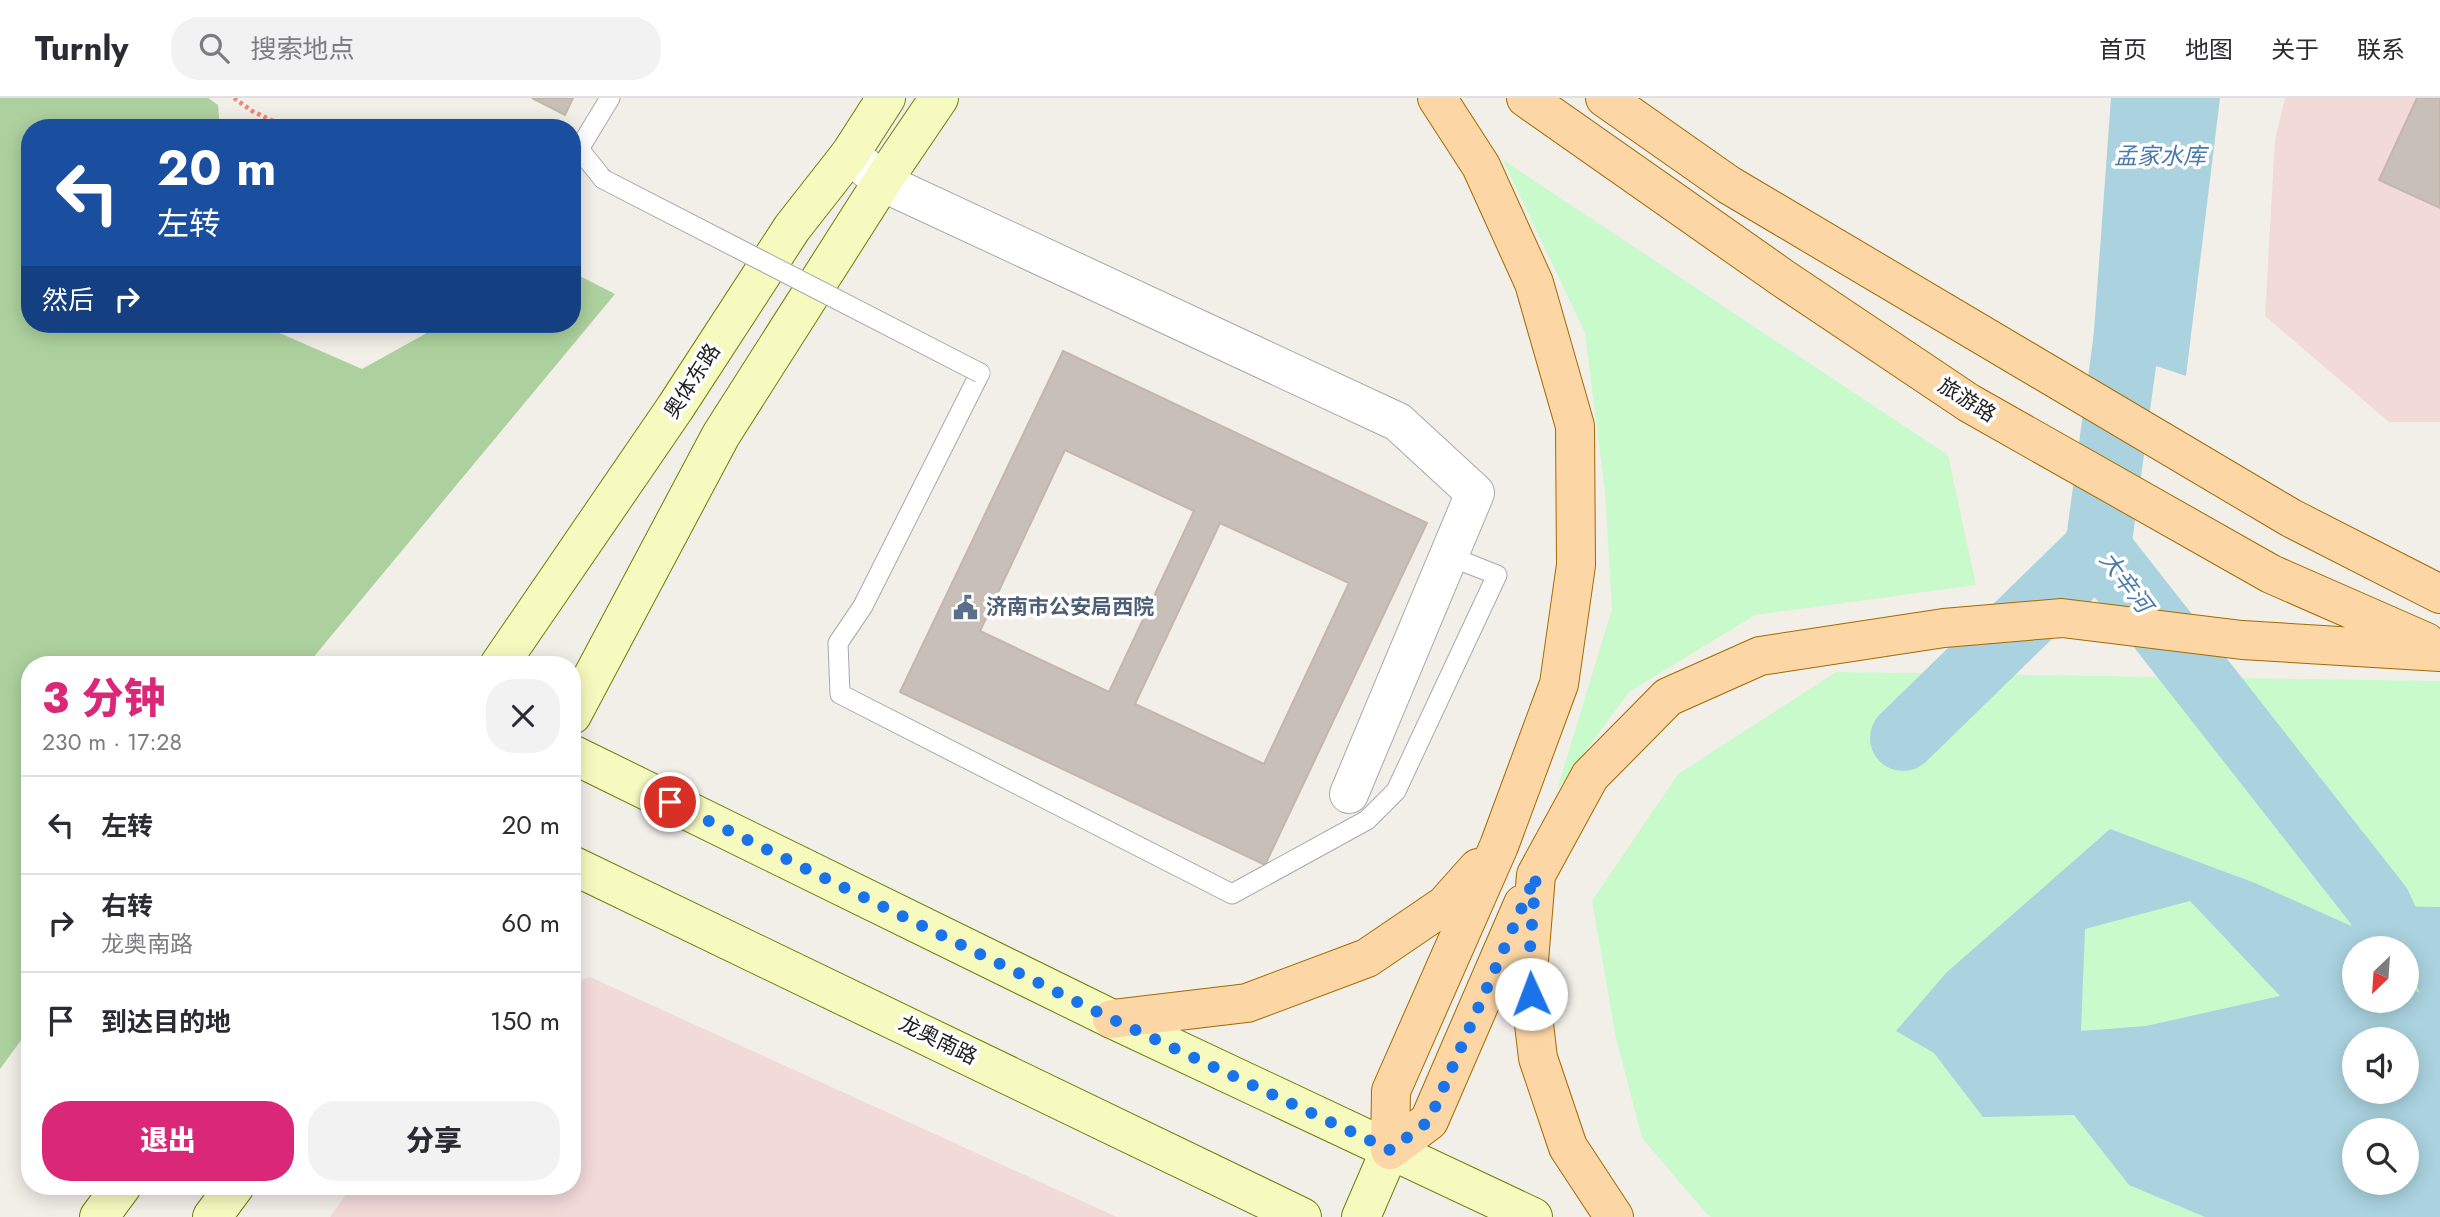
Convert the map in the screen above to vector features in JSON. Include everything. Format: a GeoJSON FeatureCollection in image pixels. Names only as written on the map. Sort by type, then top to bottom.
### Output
{"type":"FeatureCollection","features":[{"type":"Feature","properties":{"kind":"main road","name":"奥体东路"},"geometry":{"type":"LineString","coordinates":[[505,656],[675,408],[792,228],[850,154],[886,98]]}},
{"type":"Feature","properties":{"kind":"main road"},"geometry":{"type":"LineString","coordinates":[[581,698],[721,435],[882,182],[939,98]]}},
{"type":"Feature","properties":{"kind":"main road"},"geometry":{"type":"LineString","coordinates":[[1361,1217],[1390,1150],[1391,1091],[1499,846],[1559,684],[1576,565],[1575,426],[1534,282],[1481,166],[1437,98]]}},
{"type":"Feature","properties":{"kind":"main road","name":"旅游路"},"geometry":{"type":"LineString","coordinates":[[1526,98],[1784,279],[1969,403],[2271,574],[2440,650]]}},
{"type":"Feature","properties":{"kind":"main road"},"geometry":{"type":"LineString","coordinates":[[1605,98],[1729,185],[2291,518],[2430,582]]}},
{"type":"Feature","properties":{"kind":"main road"},"geometry":{"type":"LineString","coordinates":[[1390,1150],[1429,1121],[1536,875],[1590,776],[1668,697],[1760,656],[1944,628],[2062,618],[2242,640],[2440,650]]}},
{"type":"Feature","properties":{"kind":"main road"},"geometry":{"type":"LineString","coordinates":[[581,758],[1112,1019],[1533,1217]]}},
{"type":"Feature","properties":{"kind":"main road"},"geometry":{"type":"LineString","coordinates":[[1112,1019],[1247,1003],[1367,958],[1445,905],[1499,846]]}},
{"type":"Feature","properties":{"kind":"main road","name":"龙奥南路"},"geometry":{"type":"LineString","coordinates":[[581,869],[1302,1217]]}},
{"type":"Feature","properties":{"kind":"main road"},"geometry":{"type":"LineString","coordinates":[[1536,875],[1528,973],[1538,1058],[1568,1147],[1614,1217]]}},
{"type":"Feature","properties":{"kind":"main road"},"geometry":{"type":"LineString","coordinates":[[99,1217],[115,1195]]}},
{"type":"Feature","properties":{"kind":"main road"},"geometry":{"type":"LineString","coordinates":[[212,1217],[228,1195]]}},
{"type":"Feature","properties":{"kind":"street"},"geometry":{"type":"LineString","coordinates":[[850,154],[882,182],[1398,422],[1475,493],[1349,794]]}},
{"type":"Feature","properties":{"kind":"lane"},"geometry":{"type":"LineString","coordinates":[[581,146],[610,98]]}},
{"type":"Feature","properties":{"kind":"lane"},"geometry":{"type":"LineString","coordinates":[[581,152],[603,179],[980,373],[863,606],[838,643],[840,694],[1232,894],[1367,820],[1396,791],[1497,575],[1449,556]]}},
{"type":"Feature","properties":{"kind":"path"},"geometry":{"type":"LineString","coordinates":[[234,98],[269,119]]}},
{"type":"Feature","properties":{"kind":"shaded area"},"geometry":{"type":"Polygon","coordinates":[[[2285,98],[2440,98],[2440,422],[2389,422],[2265,316],[2275,139],[2285,98]]]}},
{"type":"Feature","properties":{"kind":"shaded area"},"geometry":{"type":"Polygon","coordinates":[[[590,977],[1117,1217],[330,1217],[345,1195],[581,1195],[581,980],[590,977]]]}},
{"type":"Feature","properties":{"kind":"green space"},"geometry":{"type":"Polygon","coordinates":[[[0,98],[208,98],[218,105],[219,119],[21,119],[21,333],[280,333],[362,369],[427,333],[581,333],[581,277],[615,294],[314,656],[21,656],[21,1040],[0,1069],[0,98]]]}},
{"type":"Feature","properties":{"kind":"green space"},"geometry":{"type":"Polygon","coordinates":[[[1503,160],[1948,455],[1976,585],[1755,615],[1629,692],[1557,790],[1612,609],[1605,492],[1585,333],[1503,160]]]}},
{"type":"Feature","properties":{"kind":"green space"},"geometry":{"type":"Polygon","coordinates":[[[1836,672],[2440,681],[2440,1217],[1711,1217],[1642,1138],[1616,1038],[1592,901],[1678,774],[1836,672]]]}},
{"type":"Feature","properties":{"kind":"water","name":"孟家水库"},"geometry":{"type":"Polygon","coordinates":[[[2111,98],[2220,98],[2186,376],[2093,345],[2111,98]]]}},
{"type":"Feature","properties":{"kind":"water"},"geometry":{"type":"Polygon","coordinates":[[[2110,829],[2255,883],[2374,936],[2342,936],[2342,1013],[2419,1013],[2419,936],[2393,936],[2379,906],[2440,907],[2440,1217],[2205,1217],[2129,1185],[2074,1115],[1983,1117],[1934,1053],[1896,1031],[1946,973],[2110,829]],[[2190,901],[2085,929],[2081,1031],[2146,1026],[2280,996],[2190,901]]]}},
{"type":"Feature","properties":{"kind":"building"},"geometry":{"type":"Polygon","coordinates":[[[532,98],[573,98],[565,115],[532,98]]]}},
{"type":"Feature","properties":{"kind":"building"},"geometry":{"type":"Polygon","coordinates":[[[2417,98],[2440,98],[2440,208],[2379,180],[2417,98]]]}},
{"type":"Feature","properties":{"kind":"building","name":"济南市公安局西院"},"geometry":{"type":"Polygon","coordinates":[[[1063,351],[1427,523],[1265,865],[900,692],[1063,351]],[[1065,450],[980,631],[1109,692],[1194,511],[1065,450]],[[1220,523],[1135,704],[1264,764],[1349,583],[1220,523]]]}},
{"type":"Feature","properties":{"kind":"waterway","name":"大辛河"},"geometry":{"type":"LineString","coordinates":[[2164,98],[2147,188],[2098,548],[2379,906],[2392,936]]}},
{"type":"Feature","properties":{"kind":"waterway"},"geometry":{"type":"LineString","coordinates":[[1903,738],[2098,548]]}},
{"type":"Feature","properties":{"kind":"place","name":"济南市公安局西院"},"geometry":{"type":"Point","coordinates":[966,607]}},
{"type":"Feature","properties":{"kind":"route"},"geometry":{"type":"LineString","coordinates":[[670,802],[1112,1019],[1390,1150],[1429,1121],[1536,875],[1528,973],[1531,994]]}}]}
